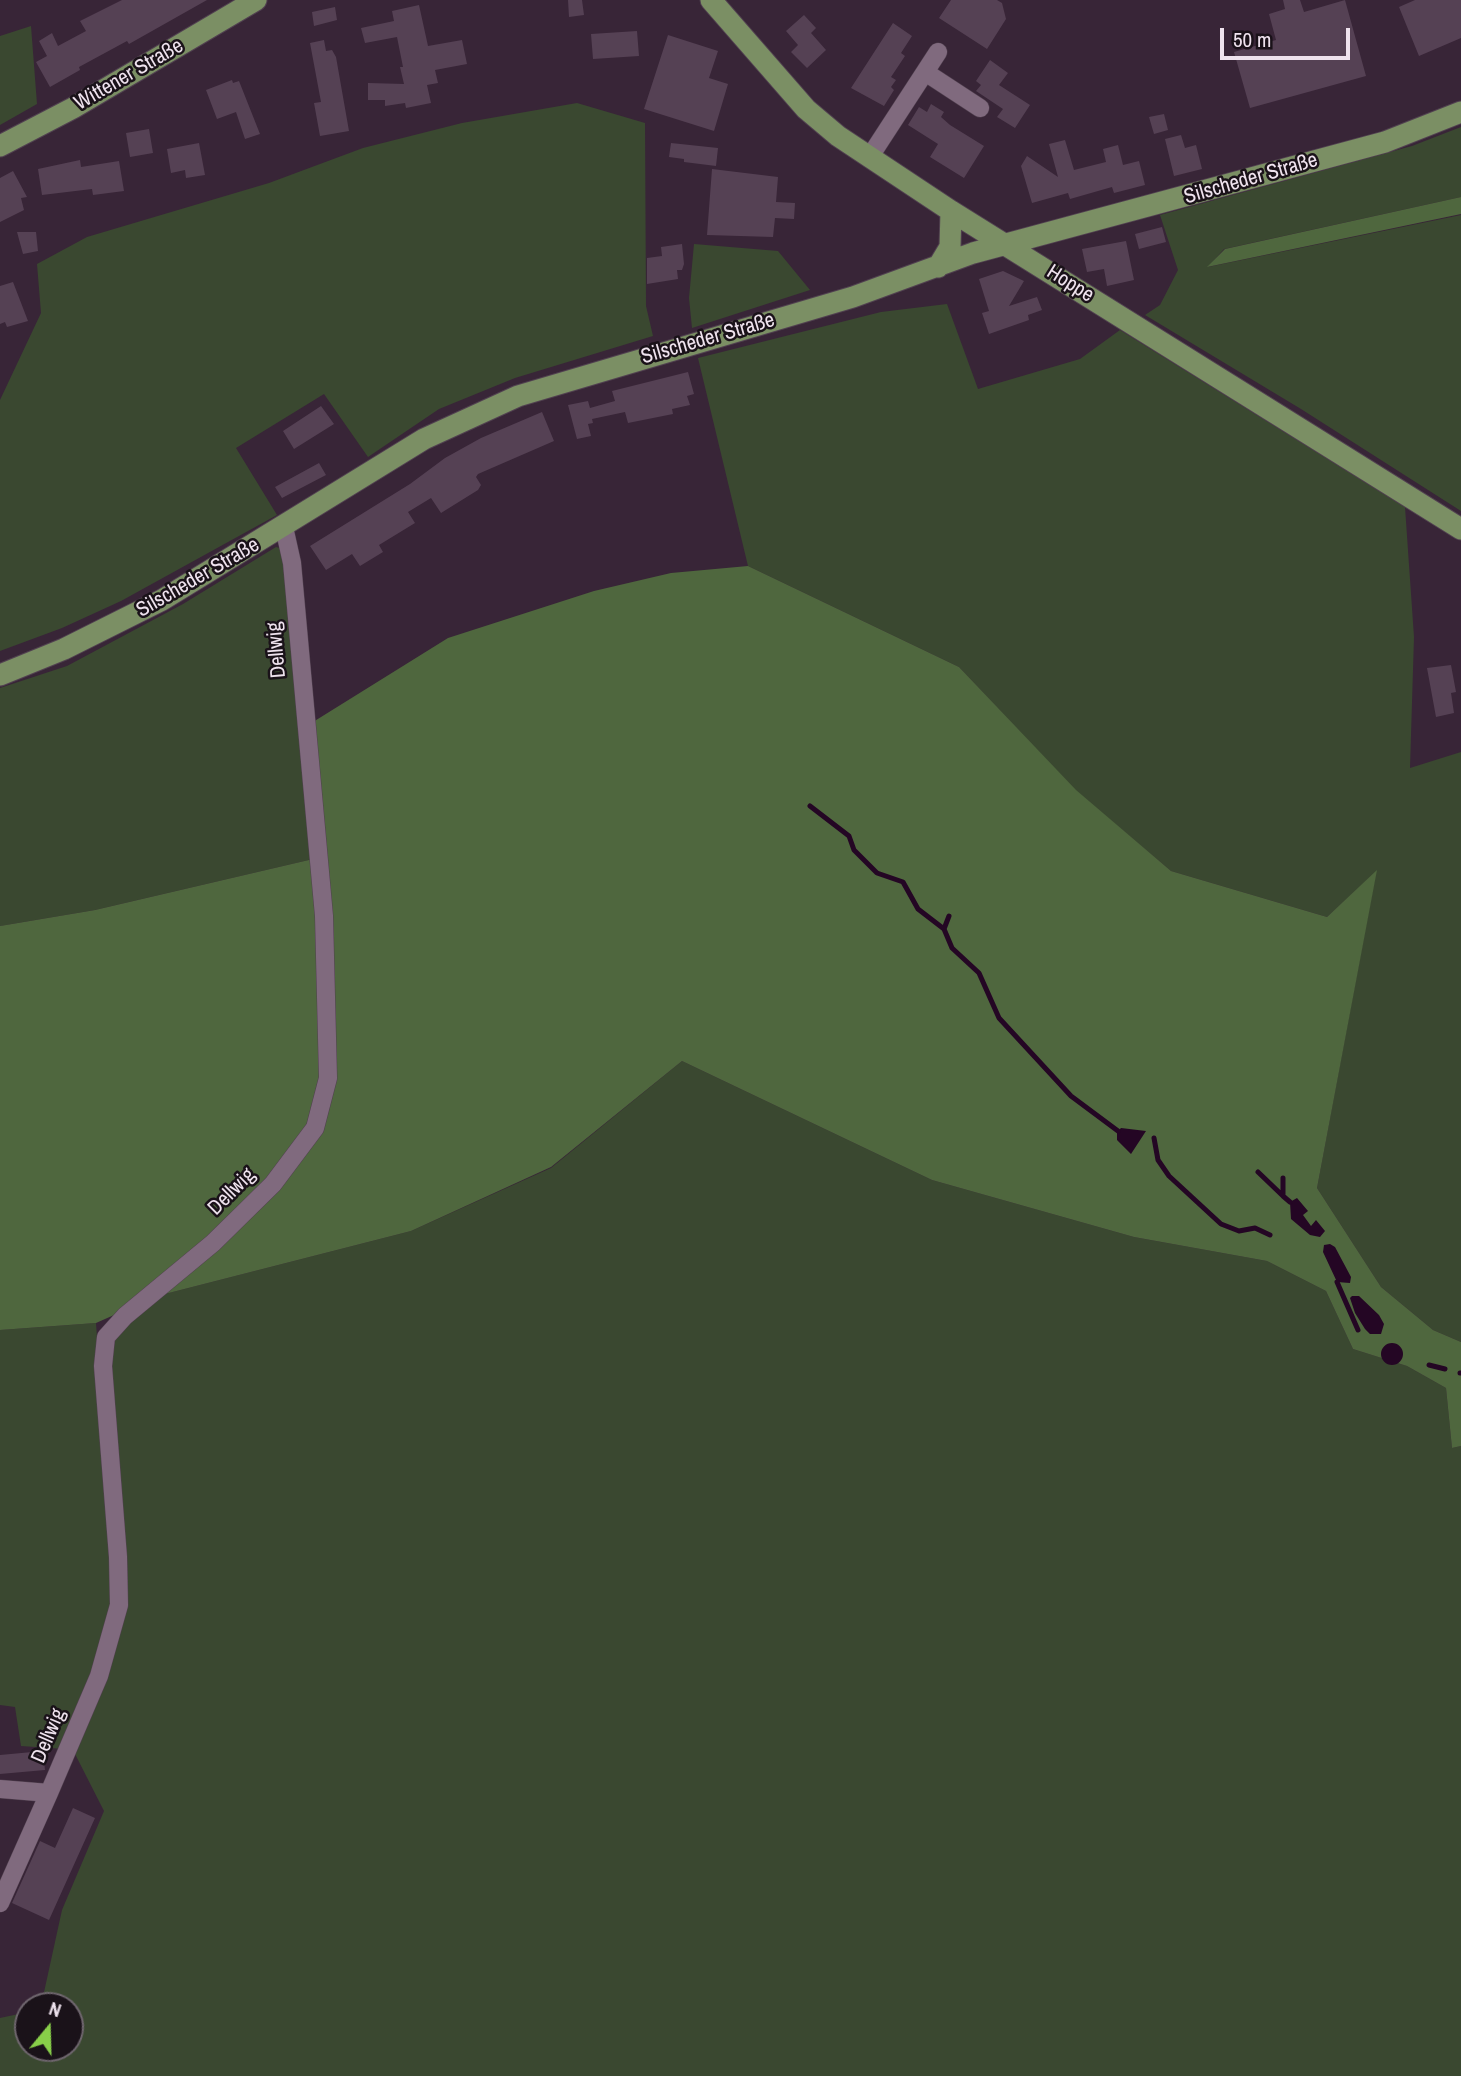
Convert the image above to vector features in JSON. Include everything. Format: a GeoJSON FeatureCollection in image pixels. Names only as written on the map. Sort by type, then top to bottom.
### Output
{"type":"FeatureCollection","features":[{"type":"Feature","properties":{"kind":"main road","name":"Wittener Straße"},"geometry":{"type":"LineString","coordinates":[[0,146],[73,108],[256,0]]}},
{"type":"Feature","properties":{"kind":"main road","name":"Hoppe"},"geometry":{"type":"LineString","coordinates":[[711,0],[806,108],[869,158],[1460,526]]}},
{"type":"Feature","properties":{"kind":"main road","name":"Silscheder Straße"},"geometry":{"type":"LineString","coordinates":[[0,675],[134,616],[204,577],[424,439],[518,396],[840,301],[1006,244],[1385,142],[1461,112]]}},
{"type":"Feature","properties":{"kind":"main road"},"geometry":{"type":"LineString","coordinates":[[937,267],[950,247],[951,211]]}},
{"type":"Feature","properties":{"kind":"street"},"geometry":{"type":"LineString","coordinates":[[869,158],[938,52]]}},
{"type":"Feature","properties":{"kind":"street"},"geometry":{"type":"LineString","coordinates":[[925,72],[980,108]]}},
{"type":"Feature","properties":{"kind":"street","name":"Dellwig"},"geometry":{"type":"LineString","coordinates":[[0,1789],[49,1793],[99,1676],[119,1605],[103,1366],[106,1337],[125,1316],[213,1243],[273,1184],[316,1128],[328,1078],[324,916],[292,563],[284,527]]}},
{"type":"Feature","properties":{"kind":"street"},"geometry":{"type":"LineString","coordinates":[[0,1903],[49,1793]]}},
{"type":"Feature","properties":{"kind":"green space"},"geometry":{"type":"Polygon","coordinates":[[[31,26],[37,104],[0,125],[0,36],[31,26]]]}},
{"type":"Feature","properties":{"kind":"green space"},"geometry":{"type":"Polygon","coordinates":[[[577,103],[645,123],[646,306],[653,336],[515,378],[439,409],[368,457],[324,394],[236,448],[277,515],[121,601],[62,628],[0,651],[0,400],[41,313],[37,264],[87,237],[269,183],[363,148],[462,123],[577,103]]]}},
{"type":"Feature","properties":{"kind":"green space"},"geometry":{"type":"Polygon","coordinates":[[[1461,127],[1461,197],[1224,249],[1208,267],[1461,215],[1461,511],[1301,409],[1145,315],[1160,305],[1178,270],[1160,215],[1412,146],[1461,127]]]}},
{"type":"Feature","properties":{"kind":"green space"},"geometry":{"type":"Polygon","coordinates":[[[1461,197],[1461,214],[1207,267],[1225,249],[1461,197]]]}},
{"type":"Feature","properties":{"kind":"green space"},"geometry":{"type":"Polygon","coordinates":[[[694,244],[778,251],[810,290],[692,328],[689,298],[694,244]]]}},
{"type":"Feature","properties":{"kind":"green space"},"geometry":{"type":"Polygon","coordinates":[[[947,304],[978,389],[1080,359],[1120,330],[1405,507],[1414,637],[1410,768],[1461,752],[1461,1342],[1433,1330],[1381,1287],[1317,1188],[1376,872],[1327,917],[1171,871],[1076,791],[959,667],[748,566],[698,358],[881,312],[947,304]]]}},
{"type":"Feature","properties":{"kind":"green space"},"geometry":{"type":"Polygon","coordinates":[[[276,547],[283,549],[313,859],[95,910],[0,926],[0,688],[67,666],[183,604],[276,547]]]}},
{"type":"Feature","properties":{"kind":"green space"},"geometry":{"type":"Polygon","coordinates":[[[748,566],[959,667],[1076,790],[1171,871],[1327,917],[1377,870],[1317,1188],[1381,1287],[1433,1330],[1461,1342],[1461,1446],[1452,1448],[1446,1388],[1407,1366],[1353,1349],[1326,1291],[1267,1261],[1134,1237],[932,1180],[682,1061],[551,1167],[411,1231],[157,1296],[96,1323],[0,1330],[0,926],[95,910],[313,859],[313,722],[448,638],[594,591],[671,573],[748,566]]]}},
{"type":"Feature","properties":{"kind":"green space"},"geometry":{"type":"Polygon","coordinates":[[[682,1061],[932,1180],[1134,1237],[1267,1261],[1326,1291],[1353,1349],[1407,1366],[1446,1388],[1452,1448],[1461,1446],[1461,2076],[0,2076],[0,2018],[14,2015],[14,2062],[84,2062],[84,1992],[44,1992],[62,1910],[104,1811],[74,1752],[113,1651],[107,1367],[111,1339],[157,1296],[411,1231],[551,1168],[682,1061]]]}},
{"type":"Feature","properties":{"kind":"green space"},"geometry":{"type":"Polygon","coordinates":[[[96,1323],[115,1608],[65,1749],[21,1746],[15,1707],[0,1705],[0,1330],[96,1323]]]}},
{"type":"Feature","properties":{"kind":"shaded area"},"geometry":{"type":"Polygon","coordinates":[[[1121,1128],[1146,1131],[1131,1154],[1117,1140],[1117,1132],[1121,1128]]]}},
{"type":"Feature","properties":{"kind":"shaded area"},"geometry":{"type":"Polygon","coordinates":[[[1297,1198],[1308,1211],[1303,1215],[1311,1226],[1316,1220],[1325,1231],[1320,1237],[1310,1235],[1291,1219],[1290,1202],[1297,1198]]]}},
{"type":"Feature","properties":{"kind":"shaded area"},"geometry":{"type":"Polygon","coordinates":[[[1324,1245],[1335,1247],[1351,1277],[1350,1283],[1337,1282],[1323,1252],[1324,1245]]]}},
{"type":"Feature","properties":{"kind":"shaded area"},"geometry":{"type":"Polygon","coordinates":[[[1359,1296],[1379,1315],[1384,1324],[1381,1334],[1370,1334],[1365,1329],[1355,1313],[1350,1298],[1359,1296]]]}},
{"type":"Feature","properties":{"kind":"shaded area"},"geometry":{"type":"Polygon","coordinates":[[[1392,1343],[1400,1346],[1403,1354],[1400,1362],[1392,1365],[1384,1362],[1381,1354],[1384,1346],[1392,1343]]]}},
{"type":"Feature","properties":{"kind":"building"},"geometry":{"type":"Polygon","coordinates":[[[122,0],[207,0],[129,44],[127,41],[79,67],[80,70],[50,87],[36,62],[47,56],[39,41],[52,33],[58,46],[86,31],[80,21],[122,0]]]}},
{"type":"Feature","properties":{"kind":"building"},"geometry":{"type":"Polygon","coordinates":[[[568,0],[582,0],[584,15],[569,17],[568,0]]]}},
{"type":"Feature","properties":{"kind":"building"},"geometry":{"type":"Polygon","coordinates":[[[951,0],[997,0],[1002,3],[1006,19],[987,49],[939,18],[951,0]]]}},
{"type":"Feature","properties":{"kind":"building"},"geometry":{"type":"Polygon","coordinates":[[[1283,0],[1300,0],[1304,12],[1345,0],[1366,76],[1250,108],[1234,52],[1276,40],[1269,14],[1285,9],[1283,0]]]}},
{"type":"Feature","properties":{"kind":"building"},"geometry":{"type":"Polygon","coordinates":[[[1415,0],[1461,0],[1461,38],[1419,56],[1399,7],[1415,0]]]}},
{"type":"Feature","properties":{"kind":"building"},"geometry":{"type":"Polygon","coordinates":[[[419,5],[428,46],[462,40],[467,64],[435,70],[438,83],[427,85],[431,103],[406,108],[405,103],[385,106],[385,100],[368,100],[368,83],[404,84],[400,67],[403,67],[397,37],[365,43],[361,28],[394,21],[392,11],[419,5]]]}},
{"type":"Feature","properties":{"kind":"building"},"geometry":{"type":"Polygon","coordinates":[[[335,7],[337,20],[314,26],[312,12],[335,7]]]}},
{"type":"Feature","properties":{"kind":"building"},"geometry":{"type":"Polygon","coordinates":[[[804,15],[816,28],[811,33],[826,50],[807,68],[791,52],[798,45],[786,31],[804,15]]]}},
{"type":"Feature","properties":{"kind":"building"},"geometry":{"type":"Polygon","coordinates":[[[893,23],[912,36],[901,53],[905,56],[891,77],[896,80],[891,87],[894,90],[884,106],[851,88],[893,23]]]}},
{"type":"Feature","properties":{"kind":"building"},"geometry":{"type":"Polygon","coordinates":[[[637,31],[639,56],[593,59],[591,34],[637,31]]]}},
{"type":"Feature","properties":{"kind":"building"},"geometry":{"type":"Polygon","coordinates":[[[668,35],[718,51],[709,78],[728,84],[714,131],[644,109],[668,35]]]}},
{"type":"Feature","properties":{"kind":"building"},"geometry":{"type":"Polygon","coordinates":[[[324,40],[326,51],[332,50],[336,57],[349,131],[320,136],[314,103],[321,102],[310,43],[324,40]]]}},
{"type":"Feature","properties":{"kind":"building"},"geometry":{"type":"Polygon","coordinates":[[[990,60],[1008,73],[999,85],[1030,105],[1015,128],[997,117],[1003,109],[976,91],[981,85],[976,81],[990,60]]]}},
{"type":"Feature","properties":{"kind":"building"},"geometry":{"type":"Polygon","coordinates":[[[232,80],[233,83],[239,81],[260,134],[245,139],[236,112],[217,119],[206,90],[232,80]]]}},
{"type":"Feature","properties":{"kind":"building"},"geometry":{"type":"Polygon","coordinates":[[[931,104],[944,112],[941,117],[950,125],[984,146],[964,178],[930,157],[938,144],[908,125],[919,107],[927,112],[931,104]]]}},
{"type":"Feature","properties":{"kind":"building"},"geometry":{"type":"Polygon","coordinates":[[[1164,114],[1168,130],[1154,134],[1149,117],[1164,114]]]}},
{"type":"Feature","properties":{"kind":"building"},"geometry":{"type":"Polygon","coordinates":[[[149,129],[153,153],[130,157],[126,133],[149,129]]]}},
{"type":"Feature","properties":{"kind":"building"},"geometry":{"type":"Polygon","coordinates":[[[1181,135],[1185,148],[1196,145],[1202,169],[1174,176],[1165,139],[1181,135]]]}},
{"type":"Feature","properties":{"kind":"building"},"geometry":{"type":"Polygon","coordinates":[[[1065,140],[1074,170],[1106,162],[1103,149],[1118,145],[1123,165],[1139,161],[1145,185],[1114,193],[1112,187],[1070,199],[1068,193],[1032,203],[1021,166],[1027,156],[1058,177],[1049,144],[1065,140]]]}},
{"type":"Feature","properties":{"kind":"building"},"geometry":{"type":"Polygon","coordinates":[[[199,143],[205,175],[186,178],[185,170],[171,173],[167,149],[199,143]]]}},
{"type":"Feature","properties":{"kind":"building"},"geometry":{"type":"Polygon","coordinates":[[[671,143],[718,148],[716,166],[669,157],[671,143]]]}},
{"type":"Feature","properties":{"kind":"building"},"geometry":{"type":"Polygon","coordinates":[[[80,160],[81,167],[119,161],[124,191],[93,195],[92,189],[42,195],[38,169],[80,160]]]}},
{"type":"Feature","properties":{"kind":"building"},"geometry":{"type":"Polygon","coordinates":[[[712,169],[778,177],[776,202],[795,203],[794,219],[775,218],[773,237],[707,235],[712,169]]]}},
{"type":"Feature","properties":{"kind":"building"},"geometry":{"type":"Polygon","coordinates":[[[13,171],[27,197],[21,198],[24,210],[0,222],[0,178],[13,171]]]}},
{"type":"Feature","properties":{"kind":"building"},"geometry":{"type":"Polygon","coordinates":[[[1162,227],[1166,242],[1139,249],[1135,234],[1162,227]]]}},
{"type":"Feature","properties":{"kind":"building"},"geometry":{"type":"Polygon","coordinates":[[[17,232],[36,232],[38,251],[23,254],[17,232]]]}},
{"type":"Feature","properties":{"kind":"building"},"geometry":{"type":"Polygon","coordinates":[[[1126,241],[1134,280],[1107,286],[1104,269],[1087,272],[1082,249],[1126,241]]]}},
{"type":"Feature","properties":{"kind":"building"},"geometry":{"type":"Polygon","coordinates":[[[682,244],[684,264],[682,270],[677,270],[678,279],[647,284],[647,258],[662,256],[661,247],[682,244]]]}},
{"type":"Feature","properties":{"kind":"building"},"geometry":{"type":"Polygon","coordinates":[[[1003,271],[1024,281],[1009,306],[1037,297],[1042,310],[1028,315],[1029,320],[989,334],[982,313],[989,311],[979,279],[1003,271]]]}},
{"type":"Feature","properties":{"kind":"building"},"geometry":{"type":"Polygon","coordinates":[[[13,282],[28,321],[7,327],[5,322],[0,324],[0,286],[13,282]]]}},
{"type":"Feature","properties":{"kind":"building"},"geometry":{"type":"Polygon","coordinates":[[[688,372],[694,394],[687,396],[690,405],[672,409],[673,414],[628,423],[625,412],[592,419],[593,423],[588,424],[591,436],[577,439],[568,405],[588,401],[590,408],[615,401],[612,391],[688,372]]]}},
{"type":"Feature","properties":{"kind":"building"},"geometry":{"type":"Polygon","coordinates":[[[321,406],[334,424],[294,449],[283,431],[321,406]]]}},
{"type":"Feature","properties":{"kind":"building"},"geometry":{"type":"Polygon","coordinates":[[[542,412],[554,441],[478,474],[476,477],[481,485],[478,490],[441,513],[431,498],[408,512],[415,523],[379,545],[383,552],[360,566],[352,554],[326,570],[310,546],[410,484],[445,458],[481,438],[542,412]]]}},
{"type":"Feature","properties":{"kind":"building"},"geometry":{"type":"Polygon","coordinates":[[[319,463],[326,475],[282,498],[275,487],[319,463]]]}},
{"type":"Feature","properties":{"kind":"building"},"geometry":{"type":"Polygon","coordinates":[[[1451,665],[1456,692],[1451,693],[1454,713],[1436,717],[1427,668],[1451,665]]]}},
{"type":"Feature","properties":{"kind":"building"},"geometry":{"type":"Polygon","coordinates":[[[43,1751],[45,1770],[0,1774],[0,1755],[43,1751]]]}},
{"type":"Feature","properties":{"kind":"building"},"geometry":{"type":"Polygon","coordinates":[[[73,1808],[95,1818],[49,1920],[12,1903],[40,1841],[55,1848],[73,1808]]]}},
{"type":"Feature","properties":{"kind":"waterway"},"geometry":{"type":"LineString","coordinates":[[810,806],[849,836],[854,850],[877,873],[903,882],[918,909],[944,929],[952,948],[979,973],[999,1018],[1071,1096],[1118,1131]]}},
{"type":"Feature","properties":{"kind":"waterway"},"geometry":{"type":"LineString","coordinates":[[944,929],[949,916]]}},
{"type":"Feature","properties":{"kind":"waterway"},"geometry":{"type":"LineString","coordinates":[[1154,1138],[1158,1160],[1169,1176],[1221,1224],[1239,1231],[1255,1228],[1270,1235]]}},
{"type":"Feature","properties":{"kind":"waterway"},"geometry":{"type":"LineString","coordinates":[[1258,1172],[1283,1196]]}},
{"type":"Feature","properties":{"kind":"waterway"},"geometry":{"type":"LineString","coordinates":[[1283,1178],[1283,1196],[1290,1202]]}},
{"type":"Feature","properties":{"kind":"waterway"},"geometry":{"type":"LineString","coordinates":[[1337,1282],[1358,1330]]}},
{"type":"Feature","properties":{"kind":"waterway"},"geometry":{"type":"LineString","coordinates":[[1429,1365],[1445,1369]]}}]}
